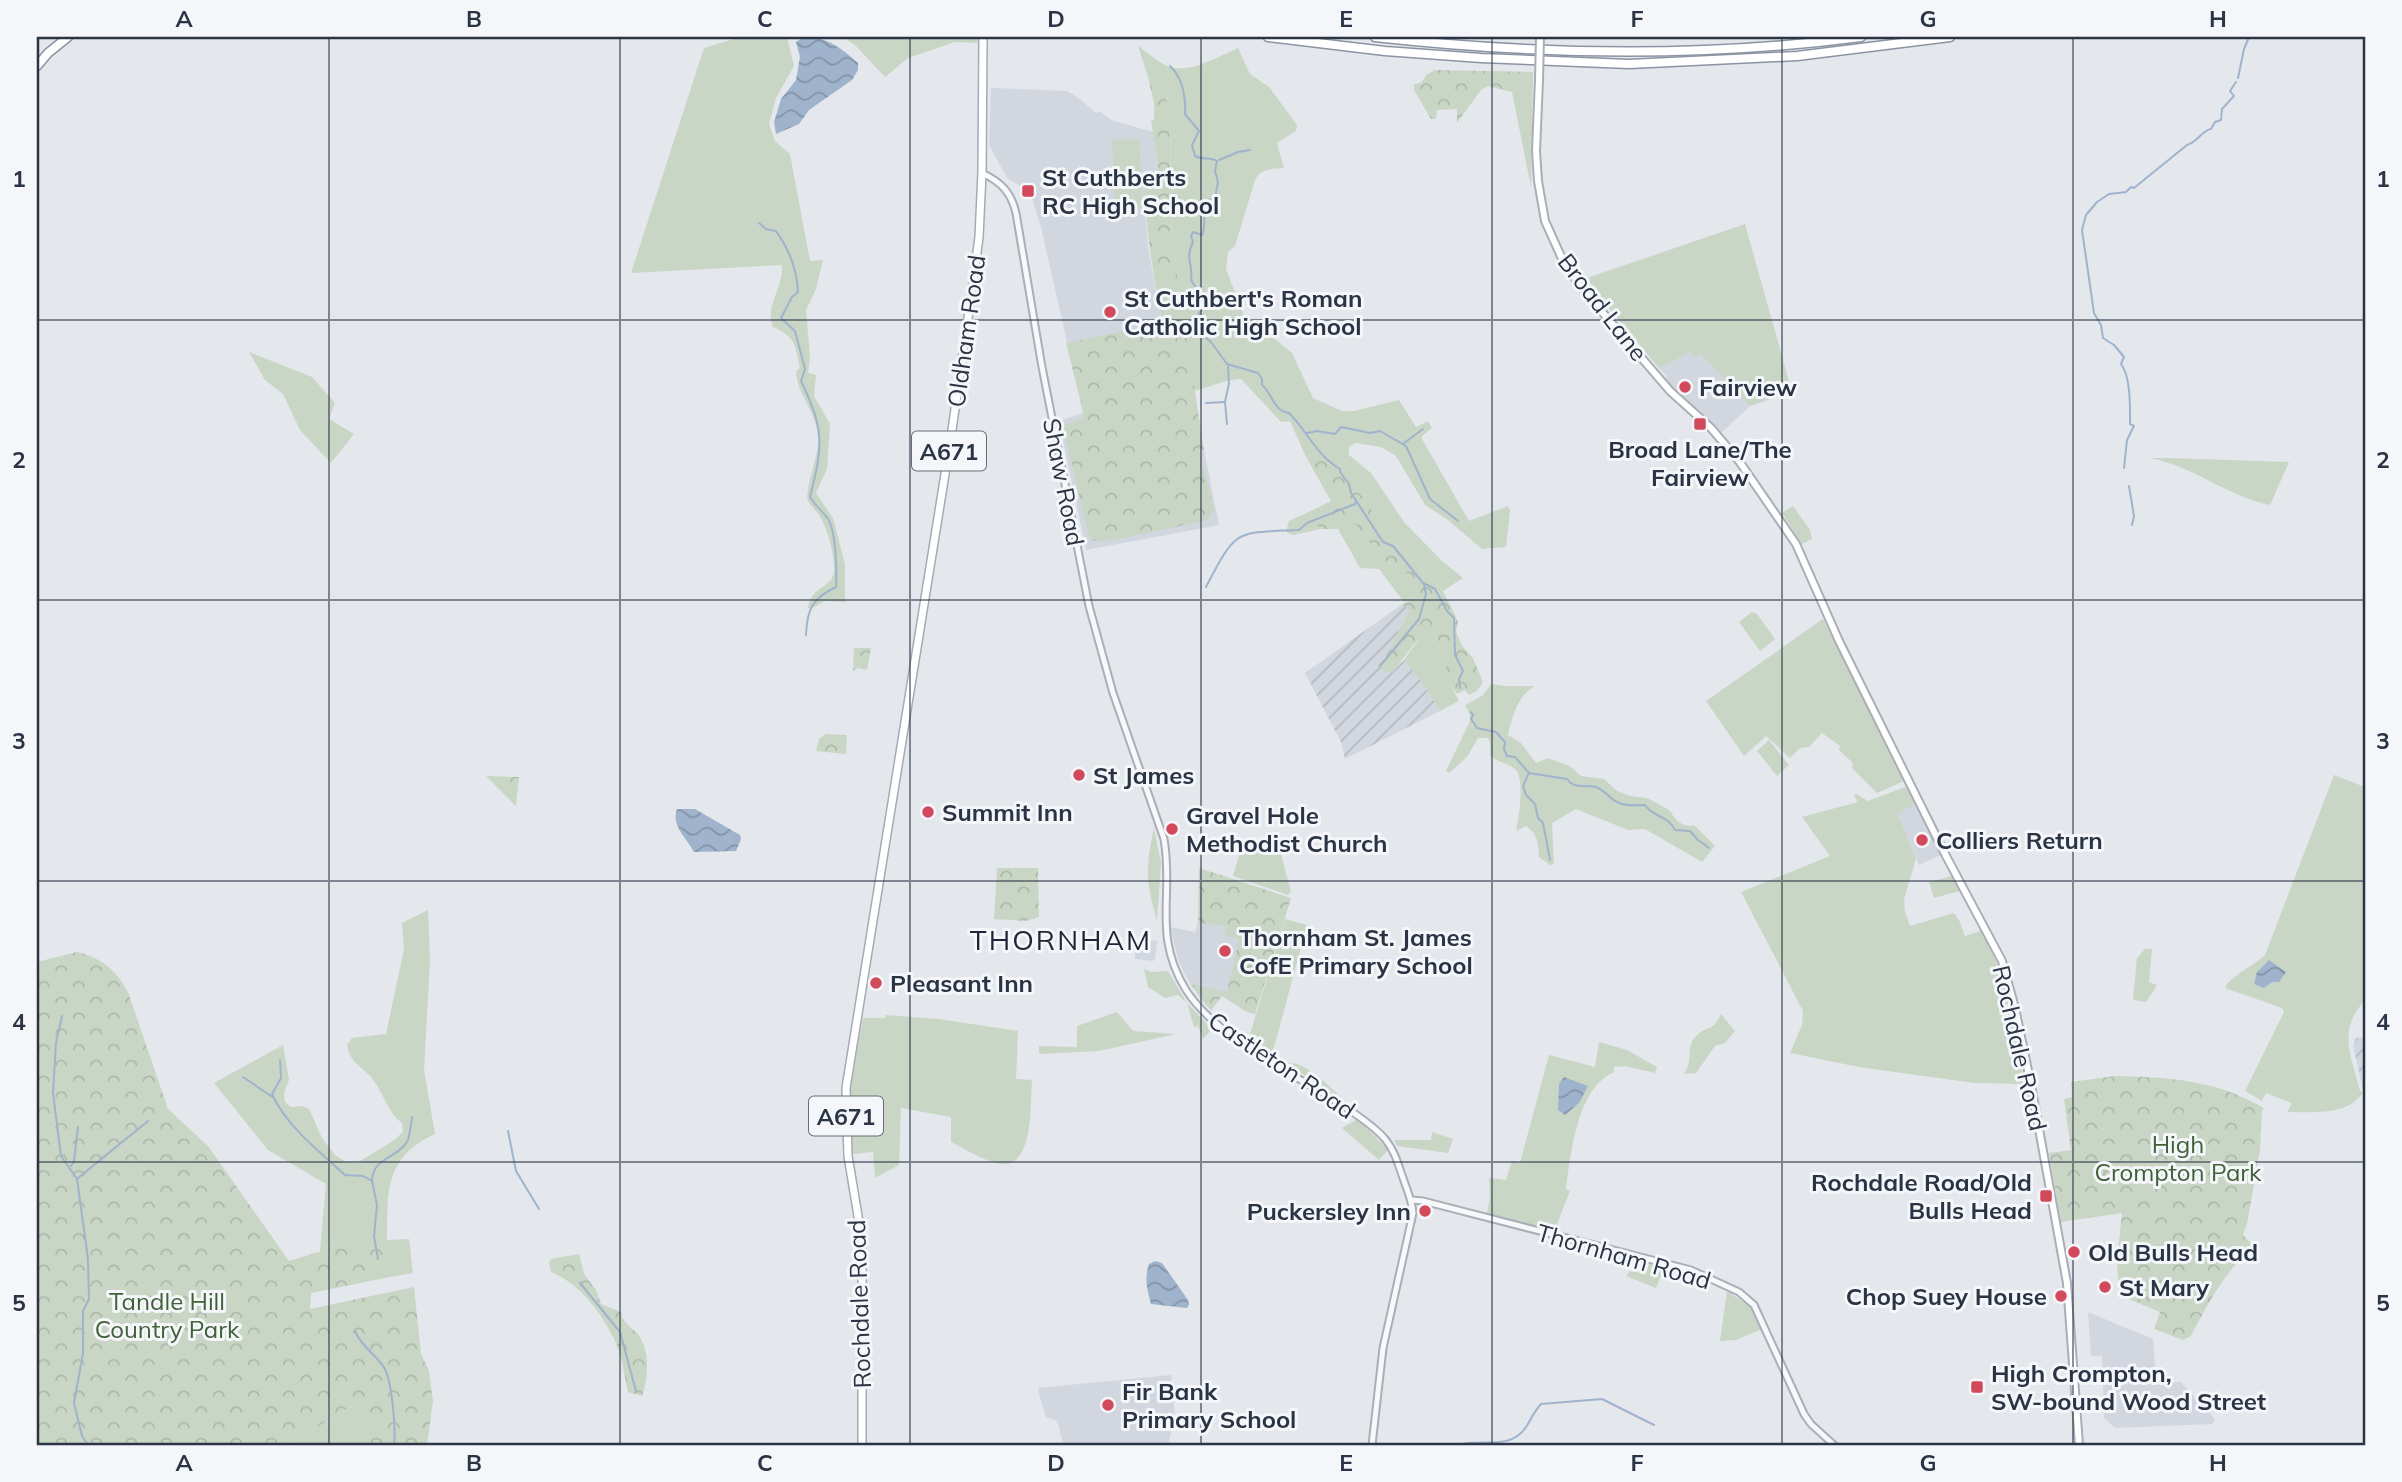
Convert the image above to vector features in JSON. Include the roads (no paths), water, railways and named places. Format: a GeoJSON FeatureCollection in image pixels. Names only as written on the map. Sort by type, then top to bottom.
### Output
{"type":"FeatureCollection","features":[{"type":"Feature","properties":{"kind":"highway"},"geometry":{"type":"LineString","coordinates":[[37,66],[68,37]]}},
{"type":"Feature","properties":{"kind":"highway"},"geometry":{"type":"LineString","coordinates":[[1268,37],[1385,51],[1481,58],[1640,64],[1797,56],[1950,37]]}},
{"type":"Feature","properties":{"kind":"highway"},"geometry":{"type":"LineString","coordinates":[[1376,37],[1518,50],[1598,51],[1731,50],[1861,37]]}},
{"type":"Feature","properties":{"kind":"main road","name":"Oldham Road"},"geometry":{"type":"LineString","coordinates":[[894,789],[979,237],[983,37]]}},
{"type":"Feature","properties":{"kind":"main road","name":"Broad Lane"},"geometry":{"type":"LineString","coordinates":[[1540,37],[1536,151],[1538,181],[1545,221],[1564,263],[1585,292],[1670,391],[1711,428],[1740,461]]}},
{"type":"Feature","properties":{"kind":"main road","name":"Rochdale Road"},"geometry":{"type":"LineString","coordinates":[[1740,461],[1796,544],[1839,641],[1945,854],[2002,961],[2028,1072],[2067,1283],[2079,1445]]}},
{"type":"Feature","properties":{"kind":"main road","name":"Rochdale Road"},"geometry":{"type":"LineString","coordinates":[[862,1445],[862,1240],[848,1156],[846,1088],[894,789]]}},
{"type":"Feature","properties":{"kind":"street","name":"Shaw Road"},"geometry":{"type":"LineString","coordinates":[[982,173],[1005,187],[1015,208],[1042,367],[1089,606],[1113,693],[1150,798]]}},
{"type":"Feature","properties":{"kind":"street","name":"Castleton Road"},"geometry":{"type":"LineString","coordinates":[[1150,798],[1164,839],[1167,857],[1165,923],[1168,946],[1186,990],[1219,1027],[1330,1097],[1384,1137],[1397,1160],[1412,1200]]}},
{"type":"Feature","properties":{"kind":"street"},"geometry":{"type":"LineString","coordinates":[[1372,1445],[1379,1402],[1383,1348],[1413,1213],[1412,1200]]}},
{"type":"Feature","properties":{"kind":"street","name":"Thornham Road"},"geometry":{"type":"LineString","coordinates":[[1412,1200],[1423,1200],[1691,1270],[1739,1293],[1754,1306],[1811,1424],[1834,1445]]}},
{"type":"Feature","properties":{"kind":"water"},"geometry":{"type":"Polygon","coordinates":[[[804,37],[834,44],[858,63],[858,70],[852,80],[809,110],[799,124],[776,134],[774,122],[781,99],[796,80],[800,57],[796,42],[804,37]]]}},
{"type":"Feature","properties":{"kind":"water"},"geometry":{"type":"Polygon","coordinates":[[[677,809],[695,809],[740,835],[736,851],[694,852],[676,821],[677,809]]]}},
{"type":"Feature","properties":{"kind":"water"},"geometry":{"type":"Polygon","coordinates":[[[2269,960],[2286,972],[2279,982],[2272,982],[2264,988],[2254,984],[2257,972],[2269,960]]]}},
{"type":"Feature","properties":{"kind":"water"},"geometry":{"type":"Polygon","coordinates":[[[1564,1077],[1588,1086],[1579,1103],[1565,1115],[1558,1110],[1559,1084],[1564,1077]]]}},
{"type":"Feature","properties":{"kind":"water"},"geometry":{"type":"Polygon","coordinates":[[[1155,1261],[1162,1263],[1188,1300],[1187,1308],[1151,1304],[1147,1274],[1149,1264],[1155,1261]]]}},
{"type":"Feature","properties":{"kind":"waterway"},"geometry":{"type":"LineString","coordinates":[[2238,78],[2249,37]]}},
{"type":"Feature","properties":{"kind":"waterway"},"geometry":{"type":"LineString","coordinates":[[1170,66],[1183,88],[1185,114],[1199,131],[1192,145],[1195,156],[1217,161],[1215,171],[1218,182],[1215,199],[1207,200],[1202,235],[1193,232],[1189,254],[1191,280],[1204,303],[1199,313],[1202,335],[1211,342],[1227,364],[1258,373],[1262,385],[1276,406],[1289,413],[1325,457],[1340,469],[1351,493],[1383,542],[1393,546],[1423,583],[1435,589],[1454,618],[1455,655],[1463,671],[1459,679],[1460,688]]}},
{"type":"Feature","properties":{"kind":"waterway"},"geometry":{"type":"LineString","coordinates":[[2124,468],[2127,440],[2134,426],[2130,424],[2128,384],[2121,364],[2124,357],[2114,345],[2103,338],[2101,325],[2094,313],[2082,230],[2086,215],[2097,202],[2109,194],[2134,188],[2211,129],[2215,122],[2221,120],[2222,109],[2234,96],[2230,91],[2236,82]]}},
{"type":"Feature","properties":{"kind":"waterway"},"geometry":{"type":"LineString","coordinates":[[1219,160],[1250,150]]}},
{"type":"Feature","properties":{"kind":"waterway"},"geometry":{"type":"LineString","coordinates":[[759,223],[766,229],[776,231],[785,245],[796,276],[798,292],[792,297],[781,318],[795,331],[805,369],[801,381],[818,426],[819,451],[810,497],[828,519],[834,542],[836,587],[822,595],[813,605],[806,635]]}},
{"type":"Feature","properties":{"kind":"waterway"},"geometry":{"type":"LineString","coordinates":[[1227,424],[1225,402],[1229,383],[1228,366]]}},
{"type":"Feature","properties":{"kind":"waterway"},"geometry":{"type":"LineString","coordinates":[[1206,403],[1225,402]]}},
{"type":"Feature","properties":{"kind":"waterway"},"geometry":{"type":"LineString","coordinates":[[1307,433],[1317,431],[1335,434],[1341,427],[1370,433],[1380,431],[1406,446],[1430,499],[1458,521]]}},
{"type":"Feature","properties":{"kind":"waterway"},"geometry":{"type":"LineString","coordinates":[[1404,443],[1423,429]]}},
{"type":"Feature","properties":{"kind":"waterway"},"geometry":{"type":"LineString","coordinates":[[2129,486],[2134,516],[2132,525]]}},
{"type":"Feature","properties":{"kind":"waterway"},"geometry":{"type":"LineString","coordinates":[[1206,587],[1224,554],[1240,538],[1261,532],[1299,530],[1307,523],[1355,504],[1356,501]]}},
{"type":"Feature","properties":{"kind":"waterway"},"geometry":{"type":"LineString","coordinates":[[1380,666],[1419,619],[1426,594],[1424,585]]}},
{"type":"Feature","properties":{"kind":"waterway"},"geometry":{"type":"LineString","coordinates":[[1471,712],[1471,719],[1477,728],[1496,732],[1505,742],[1507,756],[1515,757],[1529,773],[1523,786],[1543,823],[1550,860]]}},
{"type":"Feature","properties":{"kind":"waterway"},"geometry":{"type":"LineString","coordinates":[[1529,773],[1567,779],[1578,786],[1598,788],[1622,804],[1645,805],[1668,821],[1675,830],[1690,831],[1709,848]]}},
{"type":"Feature","properties":{"kind":"waterway"},"geometry":{"type":"LineString","coordinates":[[62,1016],[56,1043],[53,1093],[61,1156],[77,1179],[88,1259],[89,1299],[83,1311],[83,1353],[74,1403],[82,1436],[88,1445]]}},
{"type":"Feature","properties":{"kind":"waterway"},"geometry":{"type":"LineString","coordinates":[[280,1060],[281,1078],[272,1094],[286,1117],[304,1138],[345,1175],[363,1176],[372,1181],[377,1205],[374,1236],[378,1259]]}},
{"type":"Feature","properties":{"kind":"waterway"},"geometry":{"type":"LineString","coordinates":[[243,1077],[274,1098]]}},
{"type":"Feature","properties":{"kind":"waterway"},"geometry":{"type":"LineString","coordinates":[[372,1180],[373,1172],[381,1162],[399,1151],[408,1140],[412,1117]]}},
{"type":"Feature","properties":{"kind":"waterway"},"geometry":{"type":"LineString","coordinates":[[78,1178],[148,1121]]}},
{"type":"Feature","properties":{"kind":"waterway"},"geometry":{"type":"LineString","coordinates":[[71,1166],[78,1127]]}},
{"type":"Feature","properties":{"kind":"waterway"},"geometry":{"type":"LineString","coordinates":[[508,1131],[516,1171],[539,1209]]}},
{"type":"Feature","properties":{"kind":"waterway"},"geometry":{"type":"LineString","coordinates":[[580,1283],[620,1332],[636,1391]]}},
{"type":"Feature","properties":{"kind":"waterway"},"geometry":{"type":"LineString","coordinates":[[355,1331],[385,1369],[393,1407],[394,1445]]}},
{"type":"Feature","properties":{"kind":"waterway"},"geometry":{"type":"LineString","coordinates":[[1458,1445],[1512,1439],[1526,1427],[1541,1404],[1602,1399],[1654,1425]]}},
{"type":"Feature","properties":{"kind":"place","name":"St Cuthberts RC High School"},"geometry":{"type":"Point","coordinates":[1028,191]}},
{"type":"Feature","properties":{"kind":"place","name":"St Cuthbert's Roman Catholic High School"},"geometry":{"type":"Point","coordinates":[1110,312]}},
{"type":"Feature","properties":{"kind":"place","name":"Fairview"},"geometry":{"type":"Point","coordinates":[1685,387]}},
{"type":"Feature","properties":{"kind":"place","name":"Broad Lane/The Fairview"},"geometry":{"type":"Point","coordinates":[1700,424]}},
{"type":"Feature","properties":{"kind":"place","name":"St James"},"geometry":{"type":"Point","coordinates":[1079,775]}},
{"type":"Feature","properties":{"kind":"place","name":"Summit Inn"},"geometry":{"type":"Point","coordinates":[928,812]}},
{"type":"Feature","properties":{"kind":"place","name":"Gravel Hole Methodist Church"},"geometry":{"type":"Point","coordinates":[1172,829]}},
{"type":"Feature","properties":{"kind":"place","name":"Colliers Return"},"geometry":{"type":"Point","coordinates":[1922,840]}},
{"type":"Feature","properties":{"kind":"place","name":"Thornham St. James CofE Primary School"},"geometry":{"type":"Point","coordinates":[1225,951]}},
{"type":"Feature","properties":{"kind":"place","name":"Pleasant Inn"},"geometry":{"type":"Point","coordinates":[876,983]}},
{"type":"Feature","properties":{"kind":"place","name":"Rochdale Road/Old Bulls Head"},"geometry":{"type":"Point","coordinates":[2046,1196]}},
{"type":"Feature","properties":{"kind":"place","name":"Puckersley Inn"},"geometry":{"type":"Point","coordinates":[1425,1211]}},
{"type":"Feature","properties":{"kind":"place","name":"Old Bulls Head"},"geometry":{"type":"Point","coordinates":[2074,1252]}},
{"type":"Feature","properties":{"kind":"place","name":"St Mary"},"geometry":{"type":"Point","coordinates":[2105,1287]}},
{"type":"Feature","properties":{"kind":"place","name":"Chop Suey House"},"geometry":{"type":"Point","coordinates":[2061,1296]}},
{"type":"Feature","properties":{"kind":"place","name":"High Crompton, SW-bound Wood Street"},"geometry":{"type":"Point","coordinates":[1977,1387]}},
{"type":"Feature","properties":{"kind":"place","name":"Fir Bank Primary School"},"geometry":{"type":"Point","coordinates":[1108,1405]}},
{"type":"Feature","properties":{"kind":"district","name":"THORNHAM"},"geometry":{"type":"Point","coordinates":[1061,939]}},
{"type":"Feature","properties":{"kind":"park label","name":"High Crompton Park"},"geometry":{"type":"Point","coordinates":[2178,1158]}},
{"type":"Feature","properties":{"kind":"park label","name":"Tandle Hill Country Park"},"geometry":{"type":"Point","coordinates":[167,1315]}}]}
